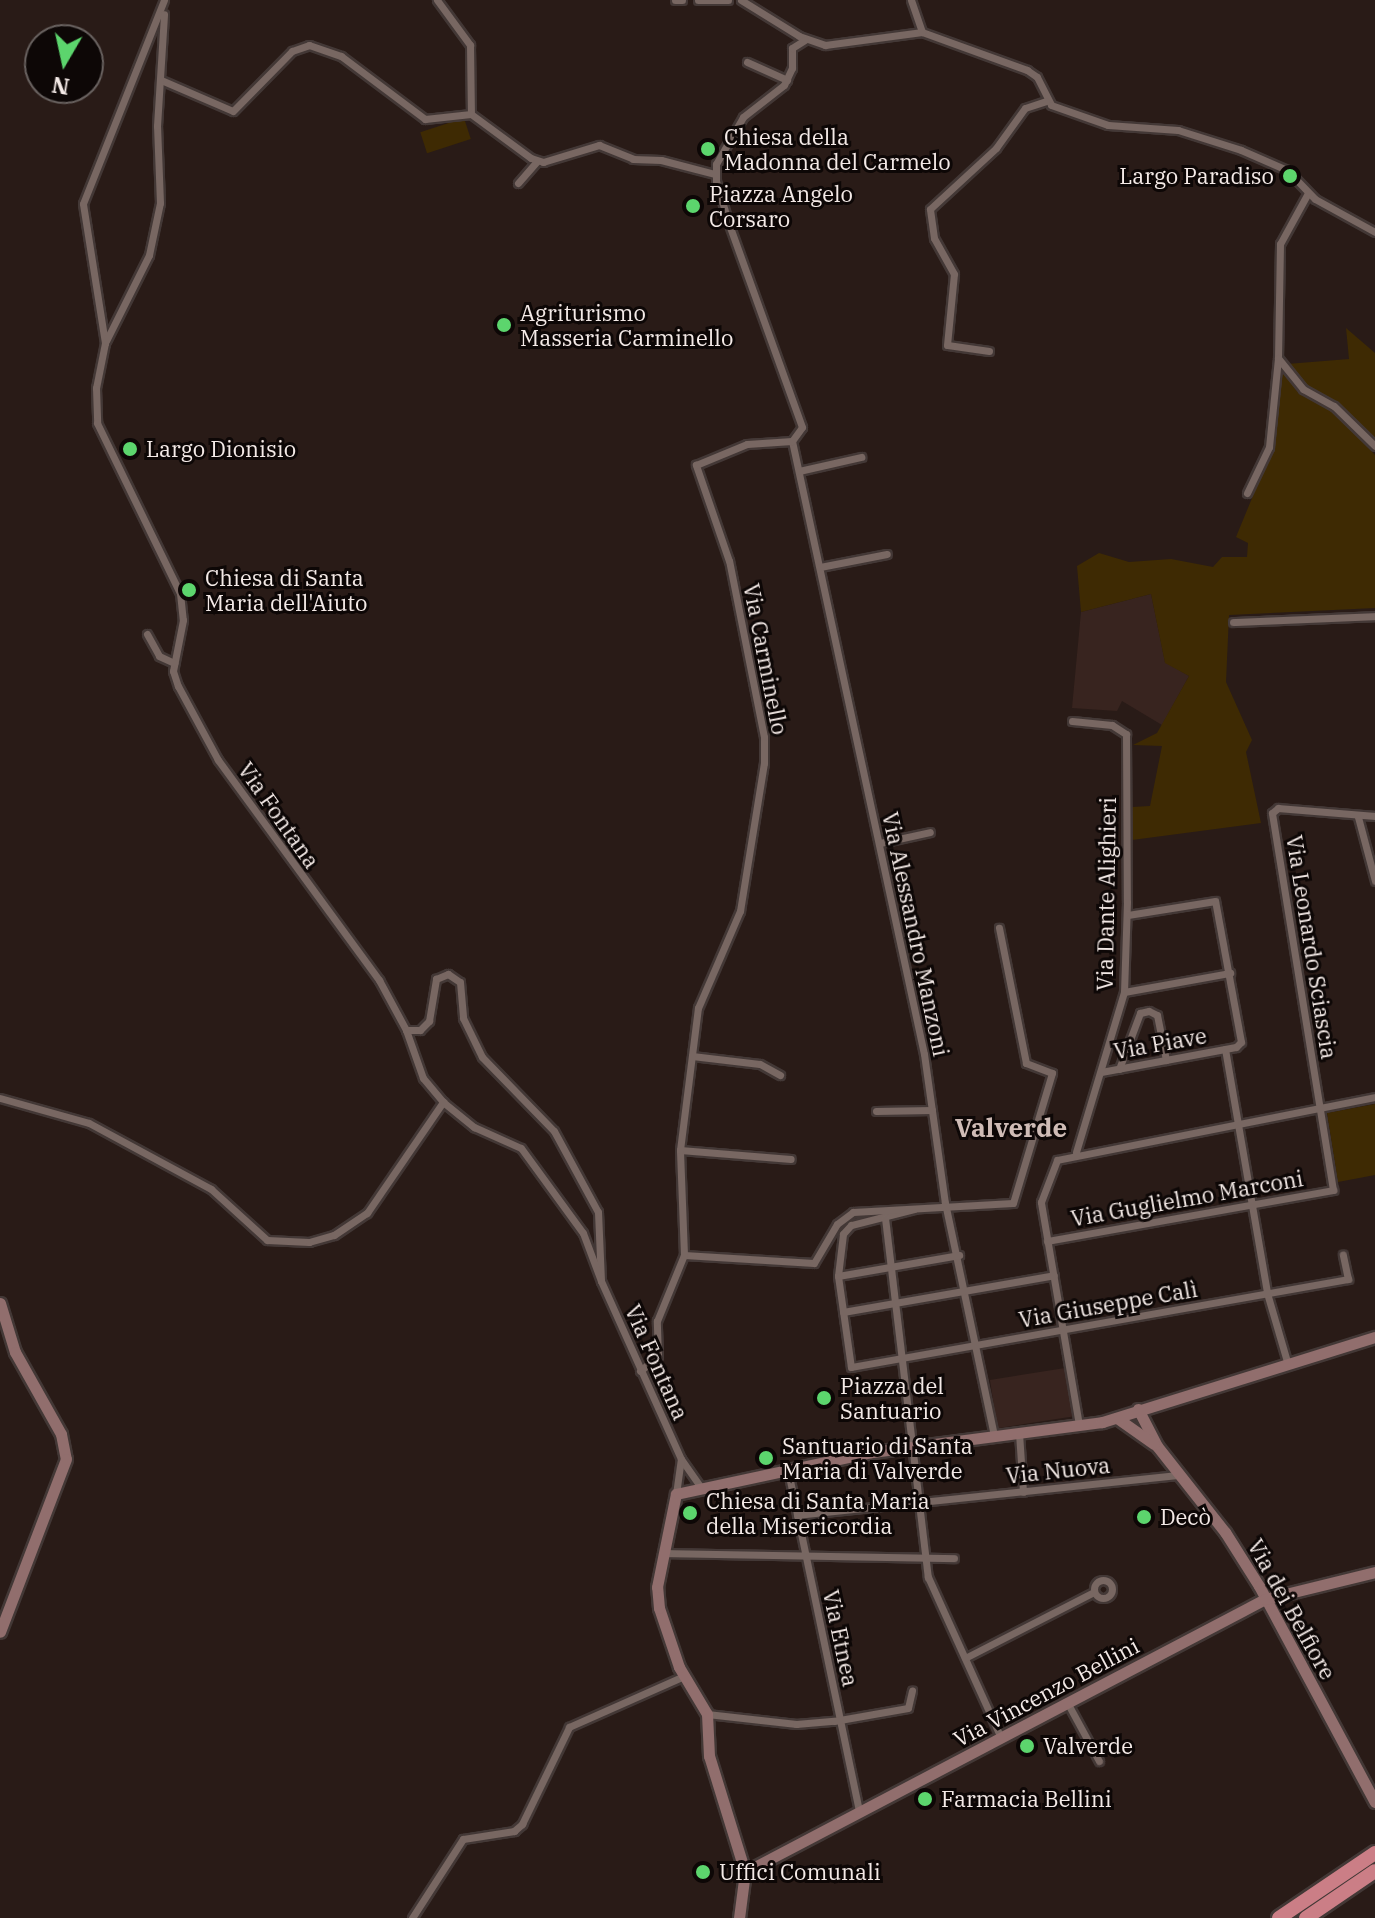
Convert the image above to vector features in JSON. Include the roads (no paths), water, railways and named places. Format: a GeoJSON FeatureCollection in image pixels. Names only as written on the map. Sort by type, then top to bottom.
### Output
{"type":"FeatureCollection","features":[{"type":"Feature","properties":{"kind":"highway"},"geometry":{"type":"LineString","coordinates":[[1279,1918],[1375,1853]]}},
{"type":"Feature","properties":{"kind":"highway"},"geometry":{"type":"LineString","coordinates":[[1306,1918],[1375,1871]]}},
{"type":"Feature","properties":{"kind":"street"},"geometry":{"type":"LineString","coordinates":[[437,0],[470,45],[467,82],[471,114]]}},
{"type":"Feature","properties":{"kind":"street"},"geometry":{"type":"LineString","coordinates":[[675,0],[682,0]]}},
{"type":"Feature","properties":{"kind":"street"},"geometry":{"type":"LineString","coordinates":[[698,0],[728,0]]}},
{"type":"Feature","properties":{"kind":"street"},"geometry":{"type":"LineString","coordinates":[[741,0],[805,40],[836,46],[922,32],[1027,70],[1037,77],[1046,101]]}},
{"type":"Feature","properties":{"kind":"street"},"geometry":{"type":"LineString","coordinates":[[911,0],[922,32]]}},
{"type":"Feature","properties":{"kind":"street"},"geometry":{"type":"LineString","coordinates":[[105,343],[153,239],[160,203],[157,126],[164,3]]}},
{"type":"Feature","properties":{"kind":"street","name":"Via Fontana"},"geometry":{"type":"LineString","coordinates":[[164,3],[83,204],[105,343],[96,388],[97,423],[180,593],[183,620],[174,663],[184,701],[218,760],[379,980],[406,1030],[420,1030],[429,1021],[436,979],[454,976],[462,988],[463,1018],[482,1057],[554,1131],[598,1212],[601,1281],[681,1459],[702,1489]]}},
{"type":"Feature","properties":{"kind":"street"},"geometry":{"type":"LineString","coordinates":[[792,441],[803,417],[715,174],[743,117],[787,80],[792,48],[805,40]]}},
{"type":"Feature","properties":{"kind":"street"},"geometry":{"type":"LineString","coordinates":[[161,80],[233,111],[292,51],[309,45],[341,56],[425,119],[471,114],[537,161]]}},
{"type":"Feature","properties":{"kind":"street"},"geometry":{"type":"LineString","coordinates":[[747,62],[787,80]]}},
{"type":"Feature","properties":{"kind":"street"},"geometry":{"type":"LineString","coordinates":[[989,351],[947,345],[954,274],[934,238],[930,209],[996,148],[1025,108],[1046,101],[1108,125],[1178,130],[1264,159],[1287,170],[1308,193],[1375,232]]}},
{"type":"Feature","properties":{"kind":"street"},"geometry":{"type":"LineString","coordinates":[[518,183],[537,161],[599,145],[633,159],[661,160],[715,174]]}},
{"type":"Feature","properties":{"kind":"street"},"geometry":{"type":"LineString","coordinates":[[1247,493],[1269,447],[1278,358],[1280,244],[1308,193]]}},
{"type":"Feature","properties":{"kind":"street"},"geometry":{"type":"LineString","coordinates":[[1278,358],[1303,389],[1334,406],[1375,446]]}},
{"type":"Feature","properties":{"kind":"street","name":"Via Alessandro Manzoni"},"geometry":{"type":"LineString","coordinates":[[792,441],[880,843],[932,1110],[947,1209],[959,1255],[994,1436]]}},
{"type":"Feature","properties":{"kind":"street","name":"Via Carminello"},"geometry":{"type":"LineString","coordinates":[[640,1371],[658,1356],[657,1321],[684,1255],[680,1150],[698,1008],[740,911],[764,763],[764,737],[729,561],[696,465],[740,446],[792,441]]}},
{"type":"Feature","properties":{"kind":"street"},"geometry":{"type":"LineString","coordinates":[[799,471],[861,457]]}},
{"type":"Feature","properties":{"kind":"street"},"geometry":{"type":"LineString","coordinates":[[820,567],[887,554]]}},
{"type":"Feature","properties":{"kind":"street"},"geometry":{"type":"LineString","coordinates":[[1233,622],[1375,616]]}},
{"type":"Feature","properties":{"kind":"street"},"geometry":{"type":"LineString","coordinates":[[147,634],[159,656],[174,663]]}},
{"type":"Feature","properties":{"kind":"street","name":"Via Dante Alighieri"},"geometry":{"type":"LineString","coordinates":[[1072,721],[1112,725],[1126,734],[1128,915],[1124,992],[1076,1152]]}},
{"type":"Feature","properties":{"kind":"street","name":"Via Leonardo Sciascia"},"geometry":{"type":"LineString","coordinates":[[1333,1190],[1272,813],[1278,808],[1375,816]]}},
{"type":"Feature","properties":{"kind":"street"},"geometry":{"type":"LineString","coordinates":[[1358,817],[1375,881]]}},
{"type":"Feature","properties":{"kind":"street"},"geometry":{"type":"LineString","coordinates":[[880,843],[930,832]]}},
{"type":"Feature","properties":{"kind":"street"},"geometry":{"type":"LineString","coordinates":[[1128,915],[1215,901],[1242,1034],[1236,1047],[1225,1049],[1267,1293],[1288,1365]]}},
{"type":"Feature","properties":{"kind":"street"},"geometry":{"type":"LineString","coordinates":[[684,1255],[814,1263],[843,1218],[863,1210],[1008,1206],[1017,1198],[1052,1073],[1026,1063],[999,928]]}},
{"type":"Feature","properties":{"kind":"street"},"geometry":{"type":"LineString","coordinates":[[1124,992],[1230,973]]}},
{"type":"Feature","properties":{"kind":"street"},"geometry":{"type":"LineString","coordinates":[[1119,1069],[1140,1013],[1149,1011],[1157,1015],[1166,1060]]}},
{"type":"Feature","properties":{"kind":"street"},"geometry":{"type":"LineString","coordinates":[[406,1030],[423,1078],[443,1102],[474,1127],[521,1148],[583,1233],[601,1281]]}},
{"type":"Feature","properties":{"kind":"street","name":"Via Piave"},"geometry":{"type":"LineString","coordinates":[[1101,1072],[1225,1049]]}},
{"type":"Feature","properties":{"kind":"street"},"geometry":{"type":"LineString","coordinates":[[692,1056],[760,1064],[780,1075]]}},
{"type":"Feature","properties":{"kind":"street"},"geometry":{"type":"LineString","coordinates":[[1079,1425],[1041,1202],[1051,1168],[1076,1152],[1375,1097]]}},
{"type":"Feature","properties":{"kind":"street"},"geometry":{"type":"LineString","coordinates":[[0,1098],[100,1129],[211,1189],[267,1240],[309,1242],[334,1235],[367,1213],[443,1102]]}},
{"type":"Feature","properties":{"kind":"street"},"geometry":{"type":"LineString","coordinates":[[876,1111],[932,1110]]}},
{"type":"Feature","properties":{"kind":"street"},"geometry":{"type":"LineString","coordinates":[[680,1150],[791,1159]]}},
{"type":"Feature","properties":{"kind":"street","name":"Via Guglielmo Marconi"},"geometry":{"type":"LineString","coordinates":[[1047,1241],[1333,1190]]}},
{"type":"Feature","properties":{"kind":"street"},"geometry":{"type":"LineString","coordinates":[[914,1209],[851,1225],[843,1234],[838,1276],[843,1312],[1054,1275]]}},
{"type":"Feature","properties":{"kind":"street"},"geometry":{"type":"LineString","coordinates":[[885,1218],[928,1577],[1001,1738]]}},
{"type":"Feature","properties":{"kind":"street"},"geometry":{"type":"LineString","coordinates":[[838,1276],[959,1255]]}},
{"type":"Feature","properties":{"kind":"street","name":"Via Giuseppe Calì"},"geometry":{"type":"LineString","coordinates":[[843,1312],[851,1367],[1348,1279],[1343,1255]]}},
{"type":"Feature","properties":{"kind":"street"},"geometry":{"type":"LineString","coordinates":[[0,1303],[15,1352],[61,1434],[66,1459],[0,1632]]}},
{"type":"Feature","properties":{"kind":"street"},"geometry":{"type":"LineString","coordinates":[[676,1494],[913,1447],[1117,1418],[1375,1337]]}},
{"type":"Feature","properties":{"kind":"street"},"geometry":{"type":"LineString","coordinates":[[1138,1409],[1157,1446]]}},
{"type":"Feature","properties":{"kind":"street"},"geometry":{"type":"LineString","coordinates":[[1117,1418],[1157,1446]]}},
{"type":"Feature","properties":{"kind":"street"},"geometry":{"type":"LineString","coordinates":[[1019,1433],[1023,1492]]}},
{"type":"Feature","properties":{"kind":"street","name":"Via dei Belfiore"},"geometry":{"type":"LineString","coordinates":[[1157,1446],[1225,1532],[1265,1599],[1375,1802]]}},
{"type":"Feature","properties":{"kind":"street"},"geometry":{"type":"LineString","coordinates":[[681,1459],[663,1553],[659,1608],[684,1676],[707,1714],[709,1756],[745,1872],[739,1918]]}},
{"type":"Feature","properties":{"kind":"street","name":"Via Etnea"},"geometry":{"type":"LineString","coordinates":[[788,1471],[859,1812]]}},
{"type":"Feature","properties":{"kind":"street","name":"Via Nuova"},"geometry":{"type":"LineString","coordinates":[[797,1515],[1179,1475]]}},
{"type":"Feature","properties":{"kind":"street"},"geometry":{"type":"LineString","coordinates":[[663,1553],[954,1558]]}},
{"type":"Feature","properties":{"kind":"street","name":"Via Vincenzo Bellini"},"geometry":{"type":"LineString","coordinates":[[745,1872],[1265,1599],[1375,1572]]}},
{"type":"Feature","properties":{"kind":"street"},"geometry":{"type":"LineString","coordinates":[[965,1658],[1071,1601],[1094,1592]]}},
{"type":"Feature","properties":{"kind":"street"},"geometry":{"type":"LineString","coordinates":[[412,1918],[463,1839],[514,1831],[522,1824],[569,1727],[684,1676]]}},
{"type":"Feature","properties":{"kind":"street"},"geometry":{"type":"LineString","coordinates":[[707,1714],[796,1724],[840,1720],[908,1708],[912,1690]]}},
{"type":"Feature","properties":{"kind":"street"},"geometry":{"type":"LineString","coordinates":[[1068,1704],[1099,1761]]}},
{"type":"Feature","properties":{"kind":"place","name":"Chiesa della Madonna del Carmelo"},"geometry":{"type":"Point","coordinates":[708,149]}},
{"type":"Feature","properties":{"kind":"place","name":"Largo Paradiso"},"geometry":{"type":"Point","coordinates":[1290,176]}},
{"type":"Feature","properties":{"kind":"place","name":"Piazza Angelo Corsaro"},"geometry":{"type":"Point","coordinates":[693,206]}},
{"type":"Feature","properties":{"kind":"place","name":"Agriturismo Masseria Carminello"},"geometry":{"type":"Point","coordinates":[504,325]}},
{"type":"Feature","properties":{"kind":"place","name":"Largo Dionisio"},"geometry":{"type":"Point","coordinates":[130,449]}},
{"type":"Feature","properties":{"kind":"place","name":"Chiesa di Santa Maria dell'Aiuto"},"geometry":{"type":"Point","coordinates":[189,590]}},
{"type":"Feature","properties":{"kind":"place","name":"Piazza del Santuario"},"geometry":{"type":"Point","coordinates":[824,1398]}},
{"type":"Feature","properties":{"kind":"place","name":"Santuario di Santa Maria di Valverde"},"geometry":{"type":"Point","coordinates":[766,1458]}},
{"type":"Feature","properties":{"kind":"place","name":"Chiesa di Santa Maria della Misericordia"},"geometry":{"type":"Point","coordinates":[690,1513]}},
{"type":"Feature","properties":{"kind":"place","name":"Decò"},"geometry":{"type":"Point","coordinates":[1144,1517]}},
{"type":"Feature","properties":{"kind":"place","name":"Valverde"},"geometry":{"type":"Point","coordinates":[1027,1746]}},
{"type":"Feature","properties":{"kind":"place","name":"Farmacia Bellini"},"geometry":{"type":"Point","coordinates":[925,1799]}},
{"type":"Feature","properties":{"kind":"place","name":"Uffici Comunali"},"geometry":{"type":"Point","coordinates":[703,1872]}},
{"type":"Feature","properties":{"kind":"district","name":"Valverde"},"geometry":{"type":"Point","coordinates":[1011,1128]}}]}
